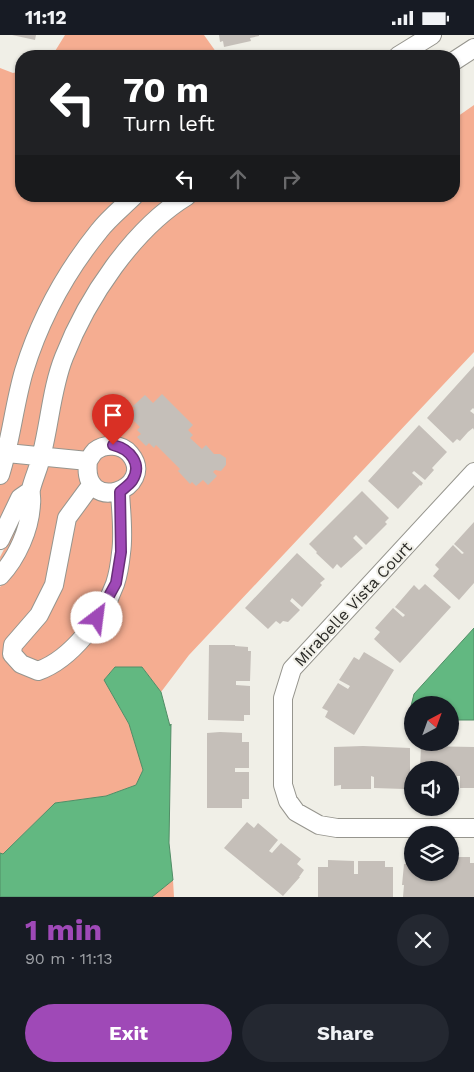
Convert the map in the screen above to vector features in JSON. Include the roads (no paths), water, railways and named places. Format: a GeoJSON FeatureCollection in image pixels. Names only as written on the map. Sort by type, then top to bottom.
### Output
{"type":"FeatureCollection","features":[{"type":"Feature","properties":{"kind":"street"},"geometry":{"type":"LineString","coordinates":[[408,50],[432,35]]}},
{"type":"Feature","properties":{"kind":"street"},"geometry":{"type":"LineString","coordinates":[[460,57],[474,48]]}},
{"type":"Feature","properties":{"kind":"street"},"geometry":{"type":"LineString","coordinates":[[0,475],[7,453],[24,370],[45,313],[66,275],[100,229],[128,202]]}},
{"type":"Feature","properties":{"kind":"street"},"geometry":{"type":"LineString","coordinates":[[0,576],[14,558],[26,530],[31,503],[30,491],[42,456],[56,383],[64,357],[86,309],[118,262],[135,241],[155,221],[179,202]]}},
{"type":"Feature","properties":{"kind":"street"},"geometry":{"type":"LineString","coordinates":[[113,445],[127,451],[133,457],[136,470],[132,482],[120,492],[103,492],[92,484],[87,472],[88,461],[95,451],[105,446],[113,445]]}},
{"type":"Feature","properties":{"kind":"street"},"geometry":{"type":"LineString","coordinates":[[7,453],[88,461]]}},
{"type":"Feature","properties":{"kind":"street","name":"Mirabelle Vista Court"},"geometry":{"type":"LineString","coordinates":[[474,472],[292,669],[283,698],[283,785],[288,801],[296,812],[320,825],[337,827],[474,828]]}},
{"type":"Feature","properties":{"kind":"street"},"geometry":{"type":"LineString","coordinates":[[92,484],[67,518],[54,585],[39,615],[13,645],[12,654],[21,663],[38,671],[50,667],[59,661],[90,629],[116,583],[121,552],[120,492]]}},
{"type":"Feature","properties":{"kind":"street"},"geometry":{"type":"LineString","coordinates":[[0,540],[20,497],[30,491]]}}]}
